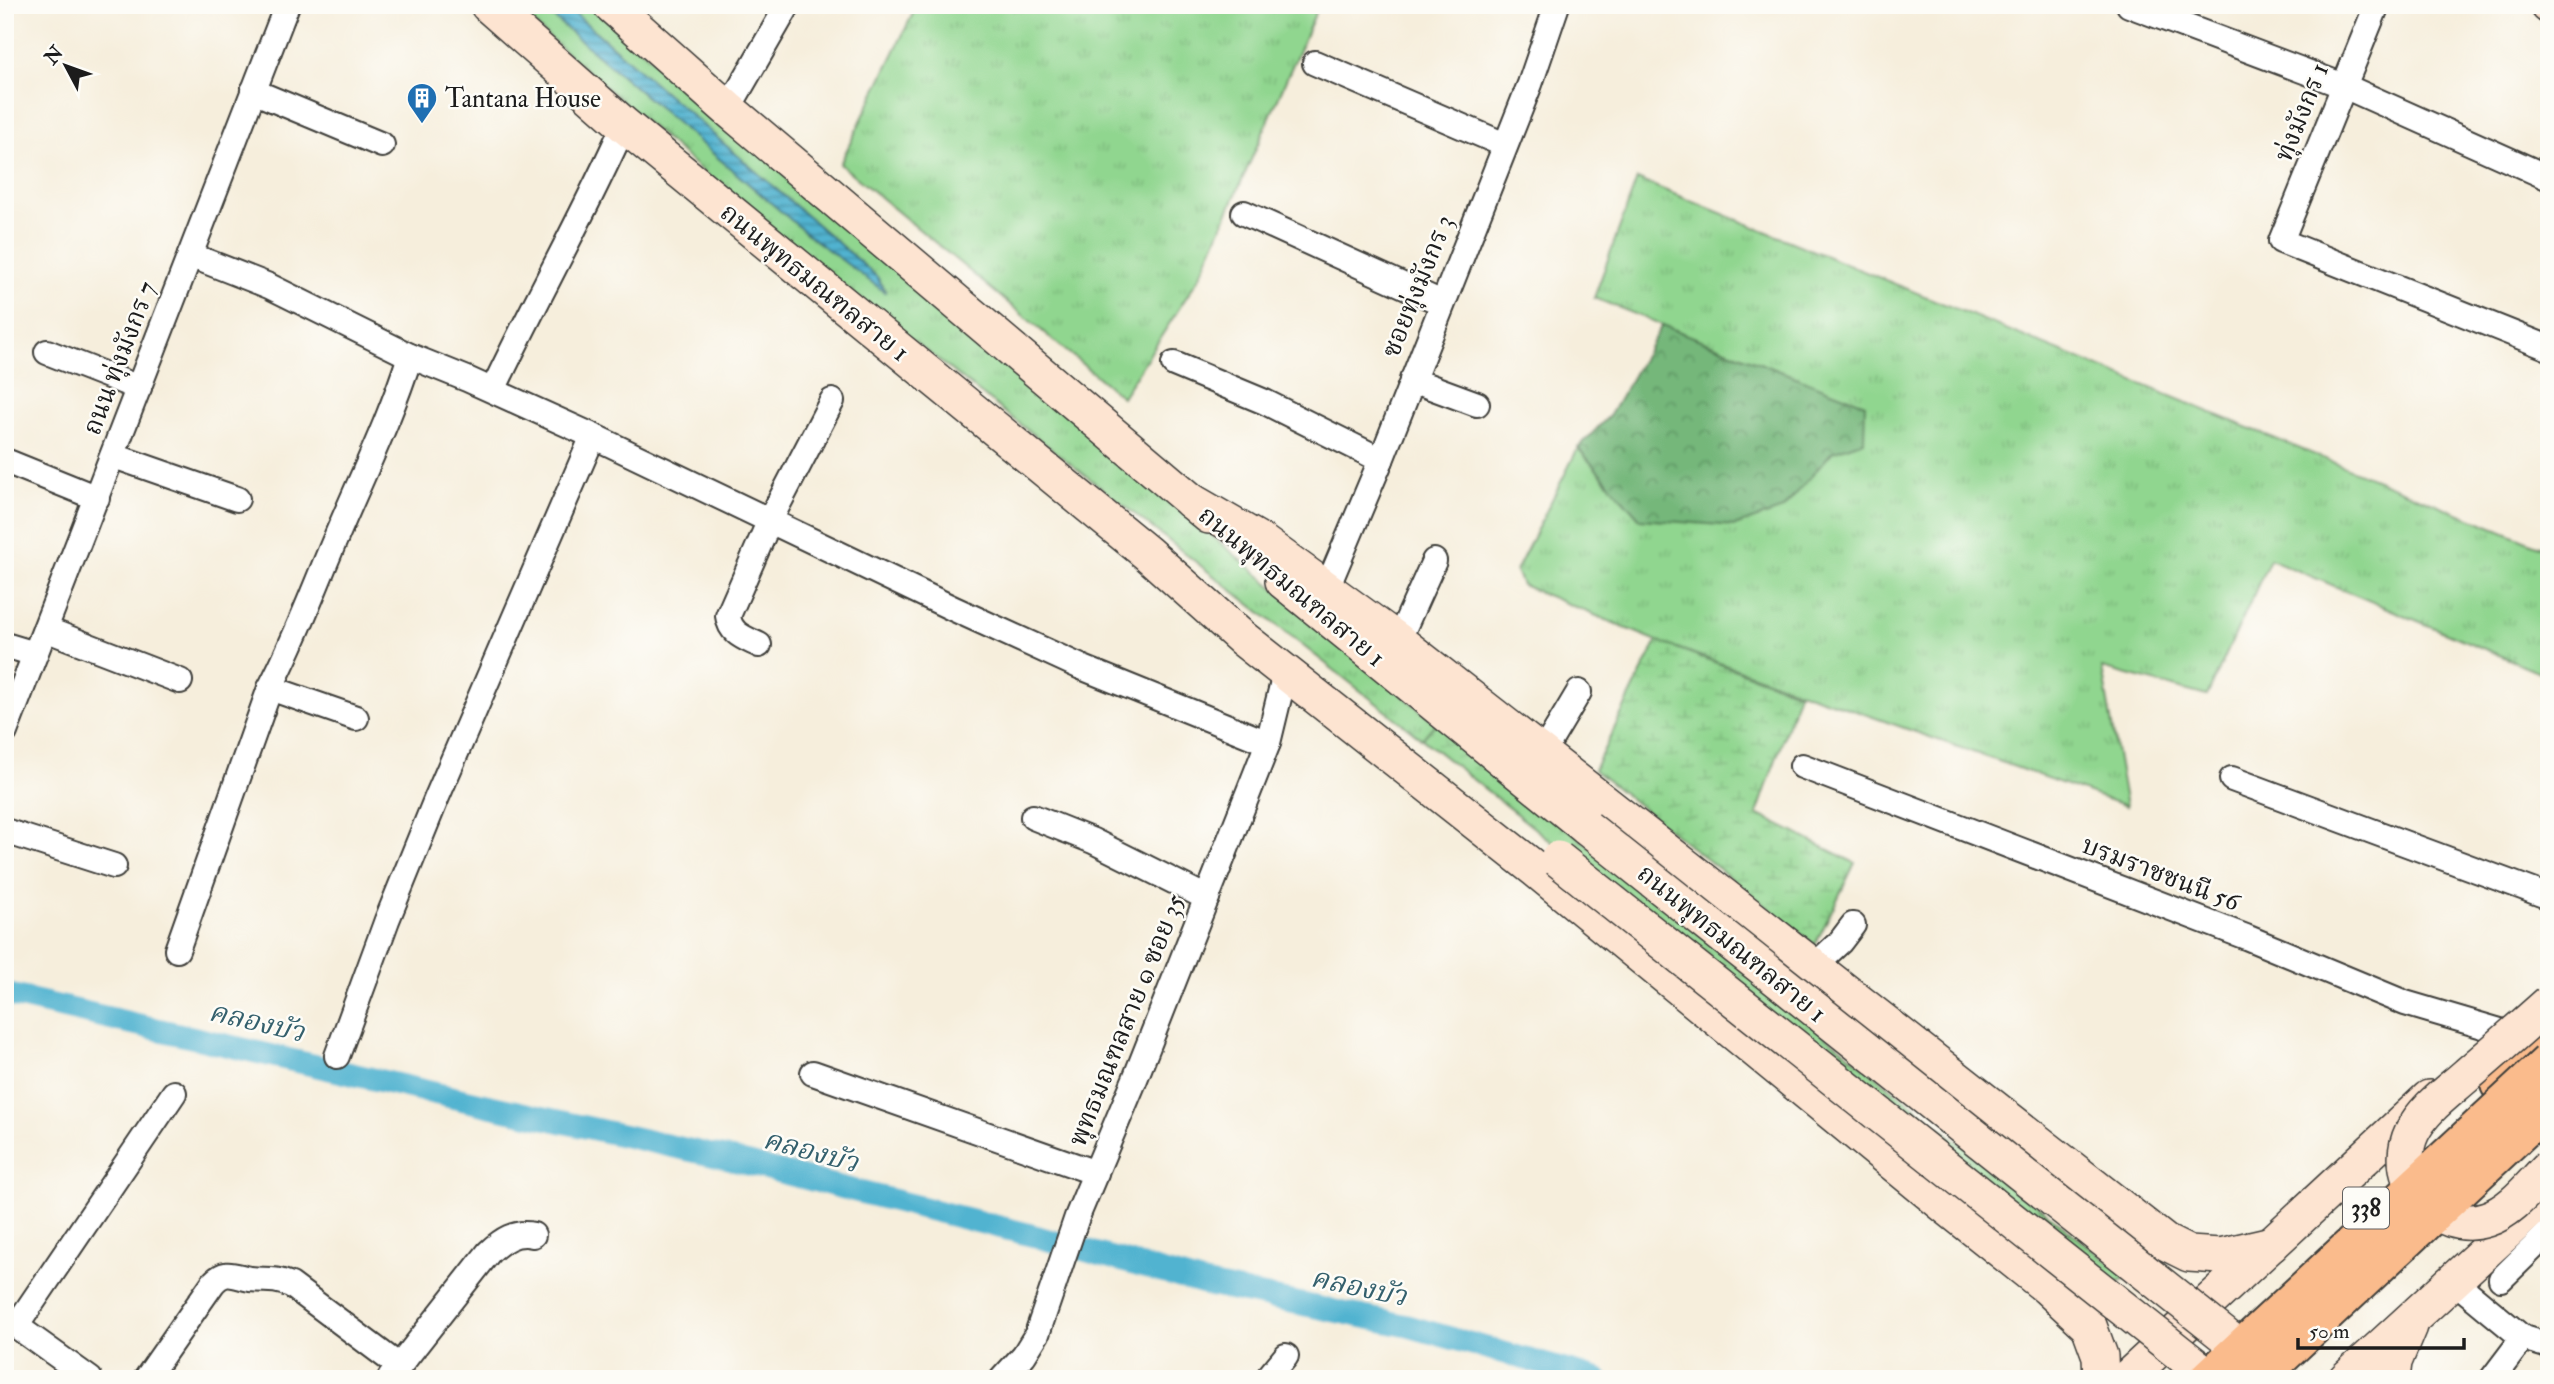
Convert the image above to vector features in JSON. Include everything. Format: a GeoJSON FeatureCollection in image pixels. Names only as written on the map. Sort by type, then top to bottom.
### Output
{"type":"FeatureCollection","features":[{"type":"Feature","properties":{"kind":"main road","name":"ถนนพุทธมณฑลสาย 1"},"geometry":{"type":"LineString","coordinates":[[488,5],[624,125],[1147,553],[1285,673],[1535,869],[2047,1287],[2089,1326],[2101,1356],[2101,1379]]}},
{"type":"Feature","properties":{"kind":"main road","name":"ถนนพุทธมณฑลสาย 1"},"geometry":{"type":"LineString","coordinates":[[611,5],[728,109],[1318,611],[2278,1379]]}},
{"type":"Feature","properties":{"kind":"main road","name":"ถนนพุทธมณฑลสาย 1"},"geometry":{"type":"LineString","coordinates":[[1191,501],[1262,542],[1398,641],[2165,1242],[2189,1254],[2220,1256],[2272,1244]]}},
{"type":"Feature","properties":{"kind":"main road","name":"ถนนพุทธมณฑลสาย 1"},"geometry":{"type":"LineString","coordinates":[[1147,553],[1272,638],[1558,859],[2210,1379]]}},
{"type":"Feature","properties":{"kind":"main road","name":"338"},"geometry":{"type":"LineString","coordinates":[[2126,1379],[2549,985]]}},
{"type":"Feature","properties":{"kind":"main road"},"geometry":{"type":"LineString","coordinates":[[2549,1003],[2427,1111],[2412,1133],[2407,1154],[2409,1177],[2417,1195],[2430,1209],[2446,1219],[2462,1222],[2487,1219],[2507,1208],[2549,1167]]}},
{"type":"Feature","properties":{"kind":"main road","name":"338"},"geometry":{"type":"LineString","coordinates":[[2183,1379],[2549,1038]]}},
{"type":"Feature","properties":{"kind":"main road","name":"338"},"geometry":{"type":"LineString","coordinates":[[2210,1379],[2549,1063]]}},
{"type":"Feature","properties":{"kind":"main road","name":"338"},"geometry":{"type":"LineString","coordinates":[[2256,1379],[2549,1105]]}},
{"type":"Feature","properties":{"kind":"main road","name":"338"},"geometry":{"type":"LineString","coordinates":[[2278,1379],[2549,1127]]}},
{"type":"Feature","properties":{"kind":"main road"},"geometry":{"type":"LineString","coordinates":[[2346,1379],[2549,1194]]}},
{"type":"Feature","properties":{"kind":"main road"},"geometry":{"type":"LineString","coordinates":[[2047,1287],[2091,1302],[2112,1305],[2133,1295],[2140,1287],[2147,1278],[2153,1250],[2143,1229],[2118,1205]]}},
{"type":"Feature","properties":{"kind":"main road"},"geometry":{"type":"LineString","coordinates":[[2392,1379],[2394,1362],[2412,1320]]}},
{"type":"Feature","properties":{"kind":"street","name":"ถนน ทุ่งมังกร 7"},"geometry":{"type":"LineString","coordinates":[[5,732],[287,5]]}},
{"type":"Feature","properties":{"kind":"street"},"geometry":{"type":"LineString","coordinates":[[728,109],[789,5]]}},
{"type":"Feature","properties":{"kind":"street","name":"ซอยทุ่งมังกร 3"},"geometry":{"type":"LineString","coordinates":[[1327,588],[1381,460],[1530,84],[1557,5]]}},
{"type":"Feature","properties":{"kind":"street"},"geometry":{"type":"LineString","coordinates":[[2129,5],[2344,86],[2549,178]]}},
{"type":"Feature","properties":{"kind":"street","name":"ทุ่งมังกร 1"},"geometry":{"type":"LineString","coordinates":[[2377,5],[2281,241],[2549,348]]}},
{"type":"Feature","properties":{"kind":"street"},"geometry":{"type":"LineString","coordinates":[[1315,63],[1505,145]]}},
{"type":"Feature","properties":{"kind":"street"},"geometry":{"type":"LineString","coordinates":[[253,91],[382,145]]}},
{"type":"Feature","properties":{"kind":"street"},"geometry":{"type":"LineString","coordinates":[[493,390],[534,304],[599,182],[624,125]]}},
{"type":"Feature","properties":{"kind":"street"},"geometry":{"type":"LineString","coordinates":[[1244,213],[1442,303]]}},
{"type":"Feature","properties":{"kind":"street"},"geometry":{"type":"LineString","coordinates":[[190,255],[270,286],[410,356],[593,436],[1081,667],[1268,743]]}},
{"type":"Feature","properties":{"kind":"street"},"geometry":{"type":"LineString","coordinates":[[47,352],[139,388]]}},
{"type":"Feature","properties":{"kind":"street"},"geometry":{"type":"LineString","coordinates":[[177,950],[270,688],[290,649],[399,392],[410,356]]}},
{"type":"Feature","properties":{"kind":"street"},"geometry":{"type":"LineString","coordinates":[[1174,364],[1265,402],[1381,460]]}},
{"type":"Feature","properties":{"kind":"street"},"geometry":{"type":"LineString","coordinates":[[1412,380],[1477,404]]}},
{"type":"Feature","properties":{"kind":"street"},"geometry":{"type":"LineString","coordinates":[[759,645],[734,632],[728,617],[770,520],[832,401]]}},
{"type":"Feature","properties":{"kind":"street"},"geometry":{"type":"LineString","coordinates":[[337,1056],[387,920],[432,809],[593,436]]}},
{"type":"Feature","properties":{"kind":"street"},"geometry":{"type":"LineString","coordinates":[[114,456],[237,499]]}},
{"type":"Feature","properties":{"kind":"street"},"geometry":{"type":"LineString","coordinates":[[8,462],[97,498]]}},
{"type":"Feature","properties":{"kind":"street"},"geometry":{"type":"LineString","coordinates":[[1398,641],[1434,561]]}},
{"type":"Feature","properties":{"kind":"street"},"geometry":{"type":"LineString","coordinates":[[45,629],[180,681]]}},
{"type":"Feature","properties":{"kind":"street"},"geometry":{"type":"LineString","coordinates":[[5,645],[35,654]]}},
{"type":"Feature","properties":{"kind":"street","name":"พุทธมณฑลสาย ๑ ซอย 35"},"geometry":{"type":"LineString","coordinates":[[1002,1379],[1024,1355],[1037,1334],[1077,1217],[1268,743],[1285,673]]}},
{"type":"Feature","properties":{"kind":"street"},"geometry":{"type":"LineString","coordinates":[[270,688],[356,718]]}},
{"type":"Feature","properties":{"kind":"street"},"geometry":{"type":"LineString","coordinates":[[1542,754],[1579,692]]}},
{"type":"Feature","properties":{"kind":"street","name":"บรมราชชนนี 56"},"geometry":{"type":"LineString","coordinates":[[1802,766],[2246,937],[2404,1003],[2500,1031]]}},
{"type":"Feature","properties":{"kind":"street"},"geometry":{"type":"LineString","coordinates":[[2232,779],[2549,897]]}},
{"type":"Feature","properties":{"kind":"street"},"geometry":{"type":"LineString","coordinates":[[1033,817],[1093,841],[1207,898]]}},
{"type":"Feature","properties":{"kind":"street"},"geometry":{"type":"LineString","coordinates":[[5,831],[114,866]]}},
{"type":"Feature","properties":{"kind":"street"},"geometry":{"type":"LineString","coordinates":[[1813,967],[1840,942],[1853,925]]}},
{"type":"Feature","properties":{"kind":"street"},"geometry":{"type":"LineString","coordinates":[[814,1073],[1096,1173]]}},
{"type":"Feature","properties":{"kind":"street"},"geometry":{"type":"LineString","coordinates":[[90,1379],[11,1322],[174,1093]]}},
{"type":"Feature","properties":{"kind":"street"},"geometry":{"type":"LineString","coordinates":[[2501,1279],[2549,1232]]}},
{"type":"Feature","properties":{"kind":"street"},"geometry":{"type":"LineString","coordinates":[[146,1379],[213,1283],[226,1273],[250,1279],[275,1278],[291,1284],[394,1373],[489,1252],[511,1236],[524,1233],[533,1235]]}},
{"type":"Feature","properties":{"kind":"street"},"geometry":{"type":"LineString","coordinates":[[2454,1281],[2523,1338],[2549,1346]]}},
{"type":"Feature","properties":{"kind":"street"},"geometry":{"type":"LineString","coordinates":[[2492,1379],[2523,1338]]}},
{"type":"Feature","properties":{"kind":"street"},"geometry":{"type":"LineString","coordinates":[[1267,1379],[1286,1356]]}},
{"type":"Feature","properties":{"kind":"green space"},"geometry":{"type":"Polygon","coordinates":[[[512,5],[539,5],[811,237],[885,292],[877,277],[565,5],[590,5],[918,290],[1436,723],[1422,739],[749,212],[512,5]]]}},
{"type":"Feature","properties":{"kind":"green space"},"geometry":{"type":"Polygon","coordinates":[[[917,5],[1319,5],[1200,276],[1122,397],[840,164],[917,5]]]}},
{"type":"Feature","properties":{"kind":"green space"},"geometry":{"type":"Polygon","coordinates":[[[1637,179],[2549,550],[2549,676],[2270,559],[2207,696],[2102,668],[2126,806],[1657,641],[1522,585],[1516,571],[1578,448],[1640,519],[1783,509],[1832,452],[1864,404],[1594,298],[1637,179]]]}},
{"type":"Feature","properties":{"kind":"green space"},"geometry":{"type":"Polygon","coordinates":[[[1662,325],[1865,404],[1864,441],[1832,452],[1783,509],[1735,526],[1640,519],[1578,448],[1610,415],[1662,325]]]}},
{"type":"Feature","properties":{"kind":"green space"},"geometry":{"type":"Polygon","coordinates":[[[1657,641],[1799,693],[1757,814],[1855,863],[1815,945],[1594,770],[1657,641]]]}},
{"type":"Feature","properties":{"kind":"green space"},"geometry":{"type":"Polygon","coordinates":[[[1436,723],[2127,1277],[2094,1295],[1553,843],[1422,739],[1436,723]]]}},
{"type":"Feature","properties":{"kind":"water"},"geometry":{"type":"Polygon","coordinates":[[[539,5],[565,5],[877,277],[886,293],[811,237],[539,5]]]}},
{"type":"Feature","properties":{"kind":"waterway","name":"คลองบัว"},"geometry":{"type":"LineString","coordinates":[[5,994],[725,1158],[1031,1235],[1204,1284],[1408,1326],[1597,1379]]}},
{"type":"Feature","properties":{"kind":"place","name":"Tantana House"},"geometry":{"type":"Point","coordinates":[422,125]}}]}
